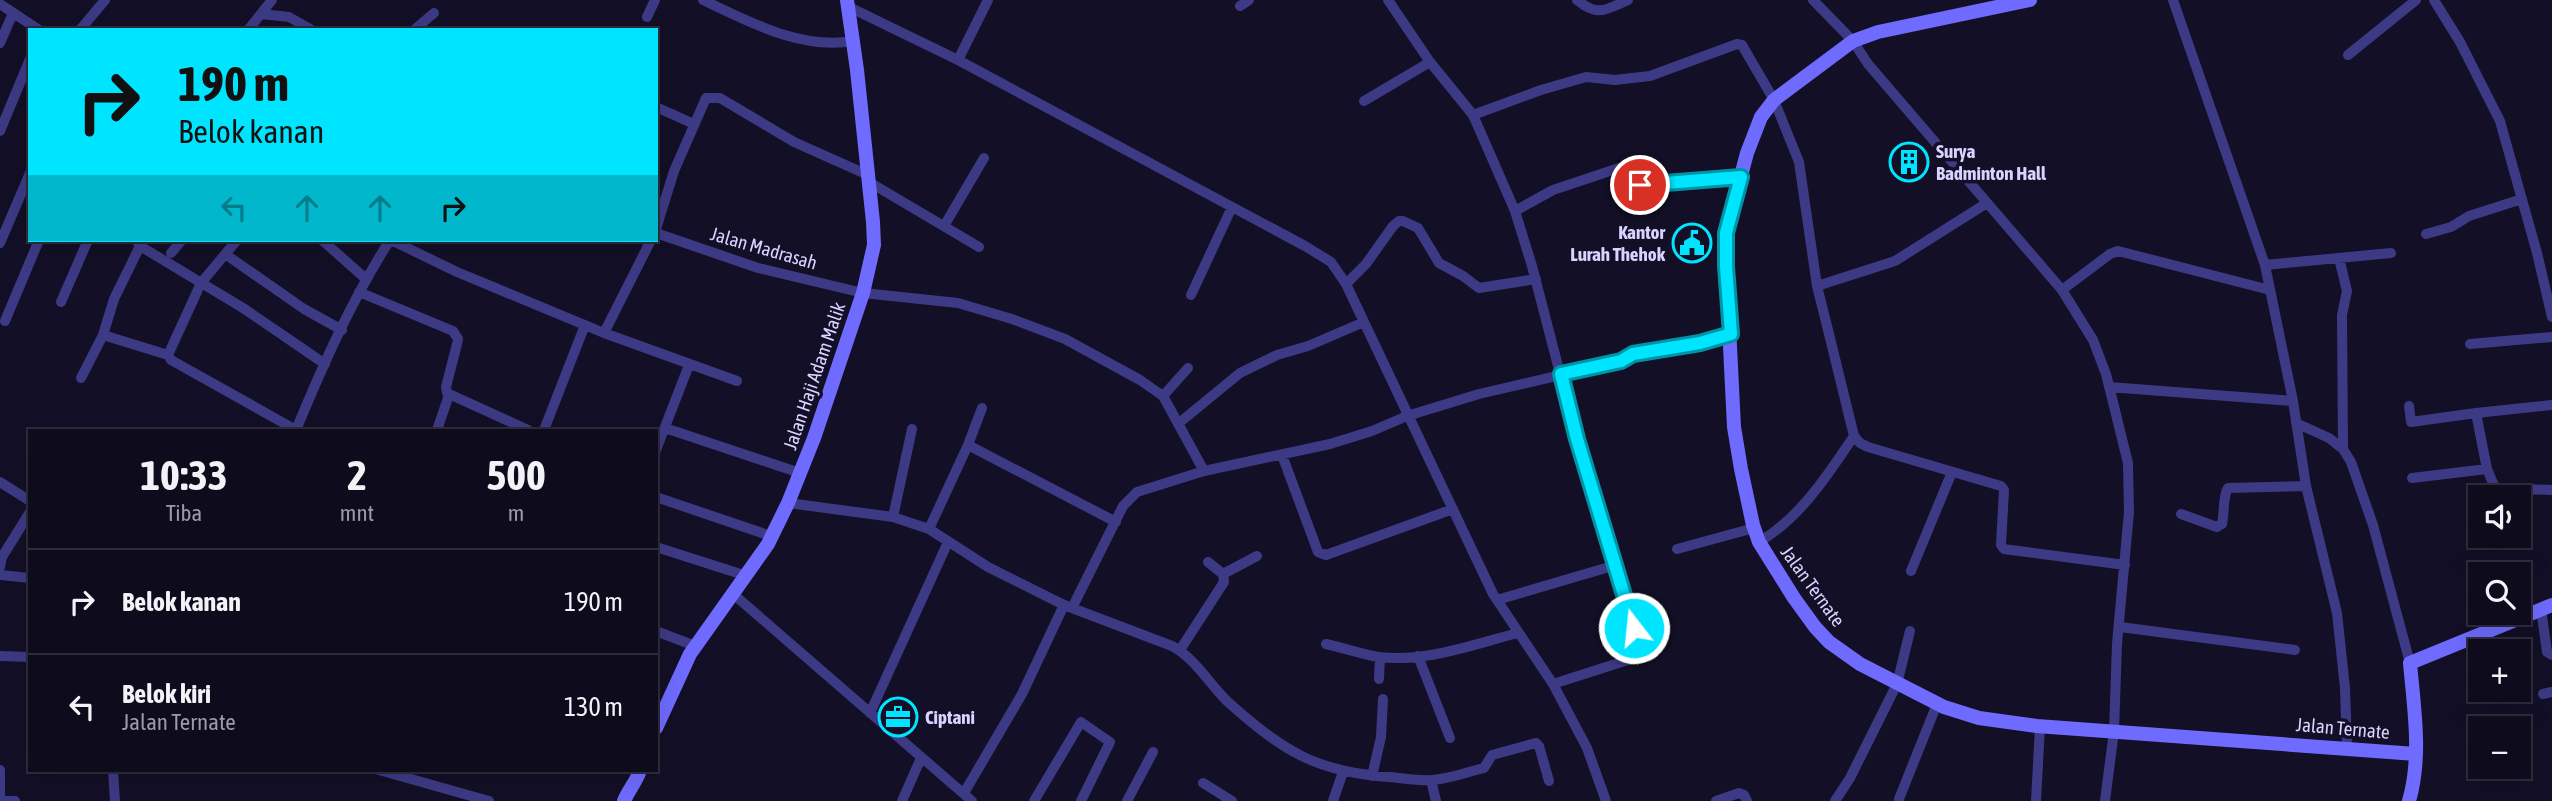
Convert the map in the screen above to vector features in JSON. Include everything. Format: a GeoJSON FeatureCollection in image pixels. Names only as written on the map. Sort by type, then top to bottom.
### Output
{"type":"FeatureCollection","features":[{"type":"Feature","properties":{"kind":"street"},"geometry":{"type":"LineString","coordinates":[[82,28],[105,0]]}},
{"type":"Feature","properties":{"kind":"street"},"geometry":{"type":"LineString","coordinates":[[250,28],[272,0]]}},
{"type":"Feature","properties":{"kind":"street"},"geometry":{"type":"LineString","coordinates":[[647,17],[655,0]]}},
{"type":"Feature","properties":{"kind":"street"},"geometry":{"type":"LineString","coordinates":[[703,0],[757,25],[818,44],[853,41]]}},
{"type":"Feature","properties":{"kind":"street"},"geometry":{"type":"LineString","coordinates":[[958,60],[988,0]]}},
{"type":"Feature","properties":{"kind":"street"},"geometry":{"type":"LineString","coordinates":[[1388,0],[1430,62],[1473,115],[1516,211],[1577,439],[1640,649],[1639,653],[1630,659],[1553,684]]}},
{"type":"Feature","properties":{"kind":"street"},"geometry":{"type":"LineString","coordinates":[[1577,0],[1587,9],[1598,11],[1628,0]]}},
{"type":"Feature","properties":{"kind":"street"},"geometry":{"type":"LineString","coordinates":[[1812,0],[1853,41],[1868,64],[2062,290],[2093,340],[2109,387],[2127,463],[2129,512],[2114,730],[2105,801]]}},
{"type":"Feature","properties":{"kind":"street","name":"Jalan Ternate"},"geometry":{"type":"LineString","coordinates":[[2030,0],[2001,3],[1878,32],[1853,41],[1774,100],[1761,117],[1752,136],[1726,233],[1734,427],[1757,535],[1815,627],[1829,642],[1860,664],[1897,684],[1937,704],[1979,718],[2040,726],[2416,754]]}},
{"type":"Feature","properties":{"kind":"street"},"geometry":{"type":"LineString","coordinates":[[2172,0],[2265,265],[2293,401],[2306,486],[2337,613],[2345,688],[2347,747]]}},
{"type":"Feature","properties":{"kind":"street"},"geometry":{"type":"LineString","coordinates":[[2348,55],[2416,0]]}},
{"type":"Feature","properties":{"kind":"street"},"geometry":{"type":"LineString","coordinates":[[2434,0],[2460,42],[2500,121],[2552,317]]}},
{"type":"Feature","properties":{"kind":"street"},"geometry":{"type":"LineString","coordinates":[[848,3],[1331,262],[1346,284],[1406,416],[1497,600],[1553,684],[1587,748],[1606,801]]}},
{"type":"Feature","properties":{"kind":"street","name":"Jalan Haji Adam Malik"},"geometry":{"type":"LineString","coordinates":[[658,723],[695,646],[772,537],[800,473],[863,293],[874,245],[848,3]]}},
{"type":"Feature","properties":{"kind":"street"},"geometry":{"type":"LineString","coordinates":[[0,4],[37,28]]}},
{"type":"Feature","properties":{"kind":"street"},"geometry":{"type":"LineString","coordinates":[[0,43],[13,13]]}},
{"type":"Feature","properties":{"kind":"street"},"geometry":{"type":"LineString","coordinates":[[261,13],[289,17],[308,28]]}},
{"type":"Feature","properties":{"kind":"street"},"geometry":{"type":"LineString","coordinates":[[416,28],[434,13]]}},
{"type":"Feature","properties":{"kind":"street"},"geometry":{"type":"LineString","coordinates":[[1473,115],[1586,77],[1615,80],[1650,76],[1737,44],[1745,48],[1774,100],[1799,162],[1817,286],[1854,436],[1868,447],[2003,487],[2001,545],[2004,550],[2126,565]]}},
{"type":"Feature","properties":{"kind":"street"},"geometry":{"type":"LineString","coordinates":[[1364,102],[1430,62]]}},
{"type":"Feature","properties":{"kind":"street"},"geometry":{"type":"LineString","coordinates":[[0,131],[28,64]]}},
{"type":"Feature","properties":{"kind":"street"},"geometry":{"type":"LineString","coordinates":[[658,224],[674,171],[694,124],[706,98],[714,96],[794,142],[868,178],[979,247]]}},
{"type":"Feature","properties":{"kind":"street"},"geometry":{"type":"LineString","coordinates":[[658,108],[694,124]]}},
{"type":"Feature","properties":{"kind":"street"},"geometry":{"type":"LineString","coordinates":[[944,226],[984,158]]}},
{"type":"Feature","properties":{"kind":"street"},"geometry":{"type":"LineString","coordinates":[[1516,211],[1564,186],[1619,168]]}},
{"type":"Feature","properties":{"kind":"street"},"geometry":{"type":"LineString","coordinates":[[1640,185],[1741,177]]}},
{"type":"Feature","properties":{"kind":"street"},"geometry":{"type":"LineString","coordinates":[[0,243],[28,178]]}},
{"type":"Feature","properties":{"kind":"street"},"geometry":{"type":"LineString","coordinates":[[2426,234],[2451,227],[2469,216],[2522,199]]}},
{"type":"Feature","properties":{"kind":"street"},"geometry":{"type":"LineString","coordinates":[[1817,286],[1895,261],[1987,203]]}},
{"type":"Feature","properties":{"kind":"street"},"geometry":{"type":"LineString","coordinates":[[1191,295],[1232,208]]}},
{"type":"Feature","properties":{"kind":"street"},"geometry":{"type":"LineString","coordinates":[[1346,284],[1366,264],[1399,221],[1418,228],[1436,260],[1463,275],[1474,286],[1486,288],[1536,279]]}},
{"type":"Feature","properties":{"kind":"street","name":"Jalan Madrasah"},"geometry":{"type":"LineString","coordinates":[[658,232],[758,268],[863,293],[958,303],[1012,319],[1065,339],[1140,380],[1163,397]]}},
{"type":"Feature","properties":{"kind":"street"},"geometry":{"type":"LineString","coordinates":[[5,321],[38,242]]}},
{"type":"Feature","properties":{"kind":"street"},"geometry":{"type":"LineString","coordinates":[[61,302],[87,242]]}},
{"type":"Feature","properties":{"kind":"street"},"geometry":{"type":"LineString","coordinates":[[171,253],[180,242]]}},
{"type":"Feature","properties":{"kind":"street"},"geometry":{"type":"LineString","coordinates":[[168,355],[201,283],[235,242]]}},
{"type":"Feature","properties":{"kind":"street"},"geometry":{"type":"LineString","coordinates":[[324,242],[366,279]]}},
{"type":"Feature","properties":{"kind":"street"},"geometry":{"type":"LineString","coordinates":[[296,429],[359,292],[390,242]]}},
{"type":"Feature","properties":{"kind":"street"},"geometry":{"type":"LineString","coordinates":[[395,242],[457,272],[604,333],[737,381]]}},
{"type":"Feature","properties":{"kind":"street"},"geometry":{"type":"LineString","coordinates":[[604,333],[650,242]]}},
{"type":"Feature","properties":{"kind":"street"},"geometry":{"type":"LineString","coordinates":[[81,378],[103,335],[114,299],[138,243],[243,308],[325,364]]}},
{"type":"Feature","properties":{"kind":"street"},"geometry":{"type":"LineString","coordinates":[[2062,290],[2110,254],[2118,251],[2270,290]]}},
{"type":"Feature","properties":{"kind":"street"},"geometry":{"type":"LineString","coordinates":[[2265,265],[2391,253]]}},
{"type":"Feature","properties":{"kind":"street"},"geometry":{"type":"LineString","coordinates":[[225,254],[304,309],[342,330]]}},
{"type":"Feature","properties":{"kind":"street"},"geometry":{"type":"LineString","coordinates":[[2339,258],[2347,291],[2342,315],[2343,449]]}},
{"type":"Feature","properties":{"kind":"street"},"geometry":{"type":"LineString","coordinates":[[359,292],[453,331],[458,339],[445,391],[526,429]]}},
{"type":"Feature","properties":{"kind":"street"},"geometry":{"type":"LineString","coordinates":[[1179,423],[1240,373],[1277,355],[1308,346],[1364,322]]}},
{"type":"Feature","properties":{"kind":"street"},"geometry":{"type":"LineString","coordinates":[[544,429],[585,325]]}},
{"type":"Feature","properties":{"kind":"street"},"geometry":{"type":"LineString","coordinates":[[964,793],[1022,694],[1129,498],[1137,492],[1204,471],[1282,455],[1372,431],[1406,416],[1479,394],[1621,361],[1633,354],[1700,343],[1731,334]]}},
{"type":"Feature","properties":{"kind":"street"},"geometry":{"type":"LineString","coordinates":[[103,335],[168,355],[171,360],[294,429]]}},
{"type":"Feature","properties":{"kind":"street"},"geometry":{"type":"LineString","coordinates":[[2470,344],[2552,337]]}},
{"type":"Feature","properties":{"kind":"street"},"geometry":{"type":"LineString","coordinates":[[658,445],[689,365]]}},
{"type":"Feature","properties":{"kind":"street"},"geometry":{"type":"LineString","coordinates":[[1188,368],[1163,397],[1204,471]]}},
{"type":"Feature","properties":{"kind":"street"},"geometry":{"type":"LineString","coordinates":[[2109,387],[2293,401]]}},
{"type":"Feature","properties":{"kind":"street"},"geometry":{"type":"LineString","coordinates":[[437,429],[449,395]]}},
{"type":"Feature","properties":{"kind":"street"},"geometry":{"type":"LineString","coordinates":[[2409,406],[2411,422],[2552,405]]}},
{"type":"Feature","properties":{"kind":"street"},"geometry":{"type":"LineString","coordinates":[[929,529],[982,408]]}},
{"type":"Feature","properties":{"kind":"street"},"geometry":{"type":"LineString","coordinates":[[2476,413],[2487,469],[2496,488],[2552,490]]}},
{"type":"Feature","properties":{"kind":"street"},"geometry":{"type":"LineString","coordinates":[[2295,423],[2329,438],[2343,449],[2351,462],[2373,524],[2410,663],[2416,754],[2409,801]]}},
{"type":"Feature","properties":{"kind":"street"},"geometry":{"type":"LineString","coordinates":[[665,428],[800,473]]}},
{"type":"Feature","properties":{"kind":"street"},"geometry":{"type":"LineString","coordinates":[[893,517],[912,429]]}},
{"type":"Feature","properties":{"kind":"street"},"geometry":{"type":"LineString","coordinates":[[1677,548],[1757,535],[1781,528],[1827,477],[1854,436]]}},
{"type":"Feature","properties":{"kind":"street"},"geometry":{"type":"LineString","coordinates":[[968,445],[1116,522]]}},
{"type":"Feature","properties":{"kind":"street"},"geometry":{"type":"LineString","coordinates":[[1282,455],[1310,533],[1321,554],[1326,555],[1452,509]]}},
{"type":"Feature","properties":{"kind":"street"},"geometry":{"type":"LineString","coordinates":[[2412,478],[2487,469]]}},
{"type":"Feature","properties":{"kind":"street"},"geometry":{"type":"LineString","coordinates":[[1911,571],[1952,472]]}},
{"type":"Feature","properties":{"kind":"street"},"geometry":{"type":"LineString","coordinates":[[0,482],[28,500]]}},
{"type":"Feature","properties":{"kind":"street"},"geometry":{"type":"LineString","coordinates":[[2180,514],[2217,527],[2222,524],[2224,495],[2228,488],[2306,486]]}},
{"type":"Feature","properties":{"kind":"street"},"geometry":{"type":"LineString","coordinates":[[658,498],[772,537]]}},
{"type":"Feature","properties":{"kind":"street"},"geometry":{"type":"LineString","coordinates":[[788,503],[893,517],[929,529],[988,567],[1068,606],[1180,650],[1214,689],[1250,721],[1312,762],[1343,772],[1431,780],[1484,768],[1492,755],[1535,743],[1539,746],[1549,781]]}},
{"type":"Feature","properties":{"kind":"street"},"geometry":{"type":"LineString","coordinates":[[0,567],[2,557],[28,515]]}},
{"type":"Feature","properties":{"kind":"street"},"geometry":{"type":"LineString","coordinates":[[870,713],[948,542]]}},
{"type":"Feature","properties":{"kind":"street"},"geometry":{"type":"LineString","coordinates":[[658,548],[747,576]]}},
{"type":"Feature","properties":{"kind":"street"},"geometry":{"type":"LineString","coordinates":[[1223,574],[1257,556]]}},
{"type":"Feature","properties":{"kind":"street"},"geometry":{"type":"LineString","coordinates":[[1180,650],[1224,582],[1223,574],[1208,562]]}},
{"type":"Feature","properties":{"kind":"street"},"geometry":{"type":"LineString","coordinates":[[1497,600],[1616,565]]}},
{"type":"Feature","properties":{"kind":"street"},"geometry":{"type":"LineString","coordinates":[[0,575],[28,578]]}},
{"type":"Feature","properties":{"kind":"street"},"geometry":{"type":"LineString","coordinates":[[732,593],[972,801]]}},
{"type":"Feature","properties":{"kind":"street"},"geometry":{"type":"LineString","coordinates":[[2410,663],[2547,607],[2547,652],[2552,654]]}},
{"type":"Feature","properties":{"kind":"street"},"geometry":{"type":"LineString","coordinates":[[2120,627],[2295,650]]}},
{"type":"Feature","properties":{"kind":"street"},"geometry":{"type":"LineString","coordinates":[[1835,801],[1850,778],[1897,684],[1910,631]]}},
{"type":"Feature","properties":{"kind":"street"},"geometry":{"type":"LineString","coordinates":[[658,632],[695,646]]}},
{"type":"Feature","properties":{"kind":"street"},"geometry":{"type":"LineString","coordinates":[[1326,643],[1380,657],[1418,656],[1518,633]]}},
{"type":"Feature","properties":{"kind":"street"},"geometry":{"type":"LineString","coordinates":[[0,656],[28,657]]}},
{"type":"Feature","properties":{"kind":"street"},"geometry":{"type":"LineString","coordinates":[[1418,656],[1450,738]]}},
{"type":"Feature","properties":{"kind":"street"},"geometry":{"type":"LineString","coordinates":[[1379,679],[1380,657]]}},
{"type":"Feature","properties":{"kind":"street"},"geometry":{"type":"LineString","coordinates":[[1372,776],[1381,737],[1382,699]]}},
{"type":"Feature","properties":{"kind":"street"},"geometry":{"type":"LineString","coordinates":[[1899,799],[1937,704]]}},
{"type":"Feature","properties":{"kind":"street"},"geometry":{"type":"LineString","coordinates":[[1034,801],[1081,722],[1110,742],[1082,801]]}},
{"type":"Feature","properties":{"kind":"street"},"geometry":{"type":"LineString","coordinates":[[2036,801],[2040,726]]}},
{"type":"Feature","properties":{"kind":"street"},"geometry":{"type":"LineString","coordinates":[[1126,801],[1153,752]]}},
{"type":"Feature","properties":{"kind":"street"},"geometry":{"type":"LineString","coordinates":[[902,801],[921,758]]}},
{"type":"Feature","properties":{"kind":"street"},"geometry":{"type":"LineString","coordinates":[[0,770],[0,801],[15,801]]}},
{"type":"Feature","properties":{"kind":"street"},"geometry":{"type":"LineString","coordinates":[[113,772],[115,801]]}},
{"type":"Feature","properties":{"kind":"street"},"geometry":{"type":"LineString","coordinates":[[386,772],[489,801]]}},
{"type":"Feature","properties":{"kind":"street"},"geometry":{"type":"LineString","coordinates":[[1333,801],[1343,772]]}},
{"type":"Feature","properties":{"kind":"street"},"geometry":{"type":"LineString","coordinates":[[624,801],[639,774]]}},
{"type":"Feature","properties":{"kind":"street"},"geometry":{"type":"LineString","coordinates":[[634,801],[639,790],[639,774]]}},
{"type":"Feature","properties":{"kind":"street"},"geometry":{"type":"LineString","coordinates":[[1431,780],[1436,801]]}},
{"type":"Feature","properties":{"kind":"street"},"geometry":{"type":"LineString","coordinates":[[1203,783],[1232,801]]}},
{"type":"Feature","properties":{"kind":"street"},"geometry":{"type":"LineString","coordinates":[[1716,801],[1739,793],[1742,793],[1747,801]]}},
{"type":"Feature","properties":{"kind":"place","name":"Surya Badminton Hall"},"geometry":{"type":"Point","coordinates":[1909,162]}},
{"type":"Feature","properties":{"kind":"place","name":"Kantor Lurah Thehok"},"geometry":{"type":"Point","coordinates":[1692,243]}},
{"type":"Feature","properties":{"kind":"place","name":"Ciptani"},"geometry":{"type":"Point","coordinates":[898,717]}},
{"type":"Feature","properties":{"kind":"route"},"geometry":{"type":"LineString","coordinates":[[1634,628],[1577,439],[1561,374],[1621,361],[1633,354],[1667,350],[1731,334],[1726,233],[1741,177],[1640,185]]}}]}
